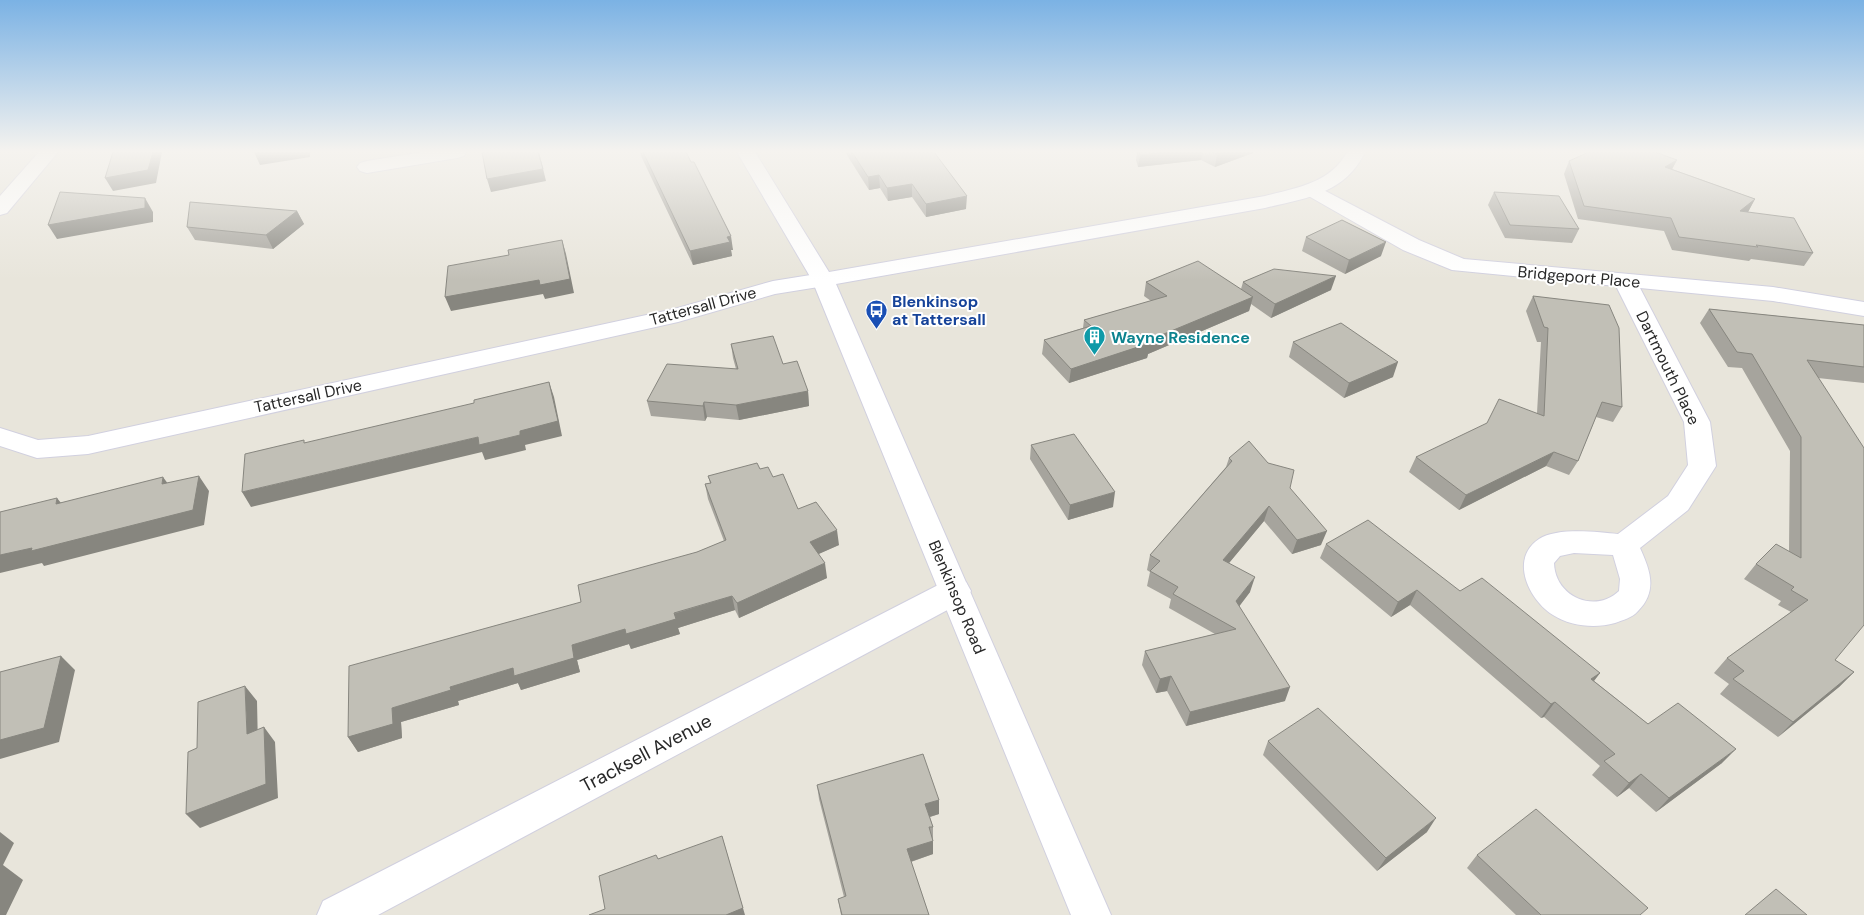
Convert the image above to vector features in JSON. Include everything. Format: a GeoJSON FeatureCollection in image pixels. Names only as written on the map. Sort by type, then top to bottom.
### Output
{"type":"FeatureCollection","features":[{"type":"Feature","properties":{"kind":"street"},"geometry":{"type":"LineString","coordinates":[[0,209],[12,195]]}},
{"type":"Feature","properties":{"kind":"street","name":"Blenkinsop Road"},"geometry":{"type":"LineString","coordinates":[[772,195],[823,280],[1091,915]]}},
{"type":"Feature","properties":{"kind":"street","name":"Tattersall Drive"},"geometry":{"type":"LineString","coordinates":[[0,437],[37,449],[88,445],[678,315],[773,288],[1265,202],[1294,195]]}},
{"type":"Feature","properties":{"kind":"street","name":"Bridgeport Place"},"geometry":{"type":"LineString","coordinates":[[1320,195],[1411,245],[1460,265],[1773,294],[1864,309]]}},
{"type":"Feature","properties":{"kind":"street","name":"Dartmouth Place"},"geometry":{"type":"LineString","coordinates":[[1624,280],[1697,422],[1702,466],[1678,502],[1624,545]]}},
{"type":"Feature","properties":{"kind":"street","name":"Tracksell Avenue"},"geometry":{"type":"LineString","coordinates":[[337,915],[955,591]]}},
{"type":"Feature","properties":{"kind":"building"},"geometry":{"type":"Polygon","coordinates":[[[59,195],[98,195],[145,198],[145,208],[48,225],[59,195]]]}},
{"type":"Feature","properties":{"kind":"building"},"geometry":{"type":"Polygon","coordinates":[[[663,195],[710,195],[731,236],[727,237],[730,242],[690,251],[663,195]]]}},
{"type":"Feature","properties":{"kind":"building"},"geometry":{"type":"Polygon","coordinates":[[[919,195],[967,196],[926,204],[919,195]]]}},
{"type":"Feature","properties":{"kind":"building"},"geometry":{"type":"Polygon","coordinates":[[[1495,195],[1559,196],[1579,229],[1510,225],[1495,195]]]}},
{"type":"Feature","properties":{"kind":"building"},"geometry":{"type":"Polygon","coordinates":[[[1580,195],[1743,195],[1755,199],[1740,211],[1794,218],[1813,253],[1679,237],[1671,218],[1584,206],[1580,195]]]}},
{"type":"Feature","properties":{"kind":"building"},"geometry":{"type":"Polygon","coordinates":[[[190,202],[297,211],[266,235],[187,227],[190,202]]]}},
{"type":"Feature","properties":{"kind":"building"},"geometry":{"type":"Polygon","coordinates":[[[1342,220],[1386,242],[1349,260],[1306,237],[1342,220]]]}},
{"type":"Feature","properties":{"kind":"building"},"geometry":{"type":"Polygon","coordinates":[[[562,240],[570,279],[540,285],[539,280],[445,297],[448,266],[509,255],[508,250],[562,240]]]}},
{"type":"Feature","properties":{"kind":"building"},"geometry":{"type":"Polygon","coordinates":[[[1198,261],[1253,297],[1147,341],[1150,343],[1071,369],[1044,340],[1091,326],[1084,320],[1167,296],[1146,282],[1198,261]]]}},
{"type":"Feature","properties":{"kind":"building"},"geometry":{"type":"Polygon","coordinates":[[[1274,269],[1336,276],[1275,304],[1243,282],[1274,269]]]}},
{"type":"Feature","properties":{"kind":"building"},"geometry":{"type":"Polygon","coordinates":[[[1533,296],[1609,305],[1619,328],[1622,407],[1602,402],[1578,461],[1554,452],[1466,495],[1416,457],[1487,423],[1499,399],[1544,416],[1548,328],[1544,327],[1533,296]]]}},
{"type":"Feature","properties":{"kind":"building"},"geometry":{"type":"Polygon","coordinates":[[[1709,309],[1864,325],[1864,367],[1807,360],[1864,448],[1864,625],[1835,660],[1854,672],[1793,722],[1733,679],[1744,671],[1727,658],[1808,600],[1791,590],[1794,587],[1756,564],[1776,544],[1801,558],[1801,437],[1752,354],[1737,352],[1709,309]]]}},
{"type":"Feature","properties":{"kind":"building"},"geometry":{"type":"Polygon","coordinates":[[[1341,323],[1398,362],[1349,383],[1293,342],[1341,323]]]}},
{"type":"Feature","properties":{"kind":"building"},"geometry":{"type":"Polygon","coordinates":[[[773,336],[783,364],[797,361],[808,391],[736,405],[704,402],[703,406],[647,401],[667,364],[738,369],[731,344],[773,336]]]}},
{"type":"Feature","properties":{"kind":"building"},"geometry":{"type":"Polygon","coordinates":[[[549,382],[558,421],[520,431],[520,435],[479,445],[478,437],[242,492],[245,454],[304,440],[304,443],[474,403],[474,400],[549,382]]]}},
{"type":"Feature","properties":{"kind":"building"},"geometry":{"type":"Polygon","coordinates":[[[1074,434],[1115,492],[1070,505],[1031,445],[1074,434]]]}},
{"type":"Feature","properties":{"kind":"building"},"geometry":{"type":"Polygon","coordinates":[[[1249,441],[1268,463],[1294,470],[1290,488],[1327,531],[1297,540],[1269,506],[1223,560],[1255,577],[1236,601],[1290,687],[1190,712],[1171,676],[1160,679],[1145,651],[1236,629],[1173,594],[1178,587],[1150,571],[1160,561],[1150,555],[1232,461],[1229,458],[1249,441]]]}},
{"type":"Feature","properties":{"kind":"building"},"geometry":{"type":"Polygon","coordinates":[[[757,463],[760,469],[768,467],[773,477],[783,474],[798,509],[816,502],[837,530],[810,542],[825,563],[737,603],[732,596],[674,613],[676,619],[626,634],[625,629],[572,645],[574,658],[514,676],[513,668],[450,687],[451,690],[392,708],[393,724],[348,737],[349,666],[581,602],[578,585],[697,552],[726,540],[705,484],[711,483],[708,476],[757,463]]]}},
{"type":"Feature","properties":{"kind":"building"},"geometry":{"type":"Polygon","coordinates":[[[199,476],[193,510],[31,551],[32,548],[0,555],[0,512],[57,498],[56,504],[163,477],[162,484],[199,476]]]}},
{"type":"Feature","properties":{"kind":"building"},"geometry":{"type":"Polygon","coordinates":[[[1368,520],[1460,591],[1482,578],[1600,673],[1591,679],[1648,724],[1678,703],[1736,749],[1669,798],[1641,774],[1629,783],[1604,761],[1615,754],[1555,702],[1551,704],[1417,590],[1398,602],[1326,544],[1368,520]]]}},
{"type":"Feature","properties":{"kind":"building"},"geometry":{"type":"Polygon","coordinates":[[[61,656],[44,728],[0,740],[0,672],[61,656]]]}},
{"type":"Feature","properties":{"kind":"building"},"geometry":{"type":"Polygon","coordinates":[[[245,686],[247,734],[264,727],[266,784],[186,814],[188,752],[197,748],[198,702],[245,686]]]}},
{"type":"Feature","properties":{"kind":"building"},"geometry":{"type":"Polygon","coordinates":[[[1318,708],[1436,818],[1386,858],[1268,741],[1318,708]]]}},
{"type":"Feature","properties":{"kind":"building"},"geometry":{"type":"Polygon","coordinates":[[[923,754],[939,800],[925,804],[933,827],[929,827],[933,841],[907,849],[929,915],[842,915],[838,899],[846,896],[817,785],[923,754]]]}},
{"type":"Feature","properties":{"kind":"building"},"geometry":{"type":"Polygon","coordinates":[[[1536,809],[1648,908],[1640,915],[1541,915],[1477,855],[1536,809]]]}},
{"type":"Feature","properties":{"kind":"building"},"geometry":{"type":"Polygon","coordinates":[[[722,836],[743,908],[726,915],[589,915],[605,909],[599,876],[656,855],[658,859],[722,836]]]}},
{"type":"Feature","properties":{"kind":"building"},"geometry":{"type":"Polygon","coordinates":[[[1776,889],[1807,915],[1745,915],[1776,889]]]}},
{"type":"Feature","properties":{"kind":"place","name":"Blenkinsop at Tattersall"},"geometry":{"type":"Point","coordinates":[876,329]}},
{"type":"Feature","properties":{"kind":"place","name":"Wayne Residence"},"geometry":{"type":"Point","coordinates":[1095,356]}}]}
